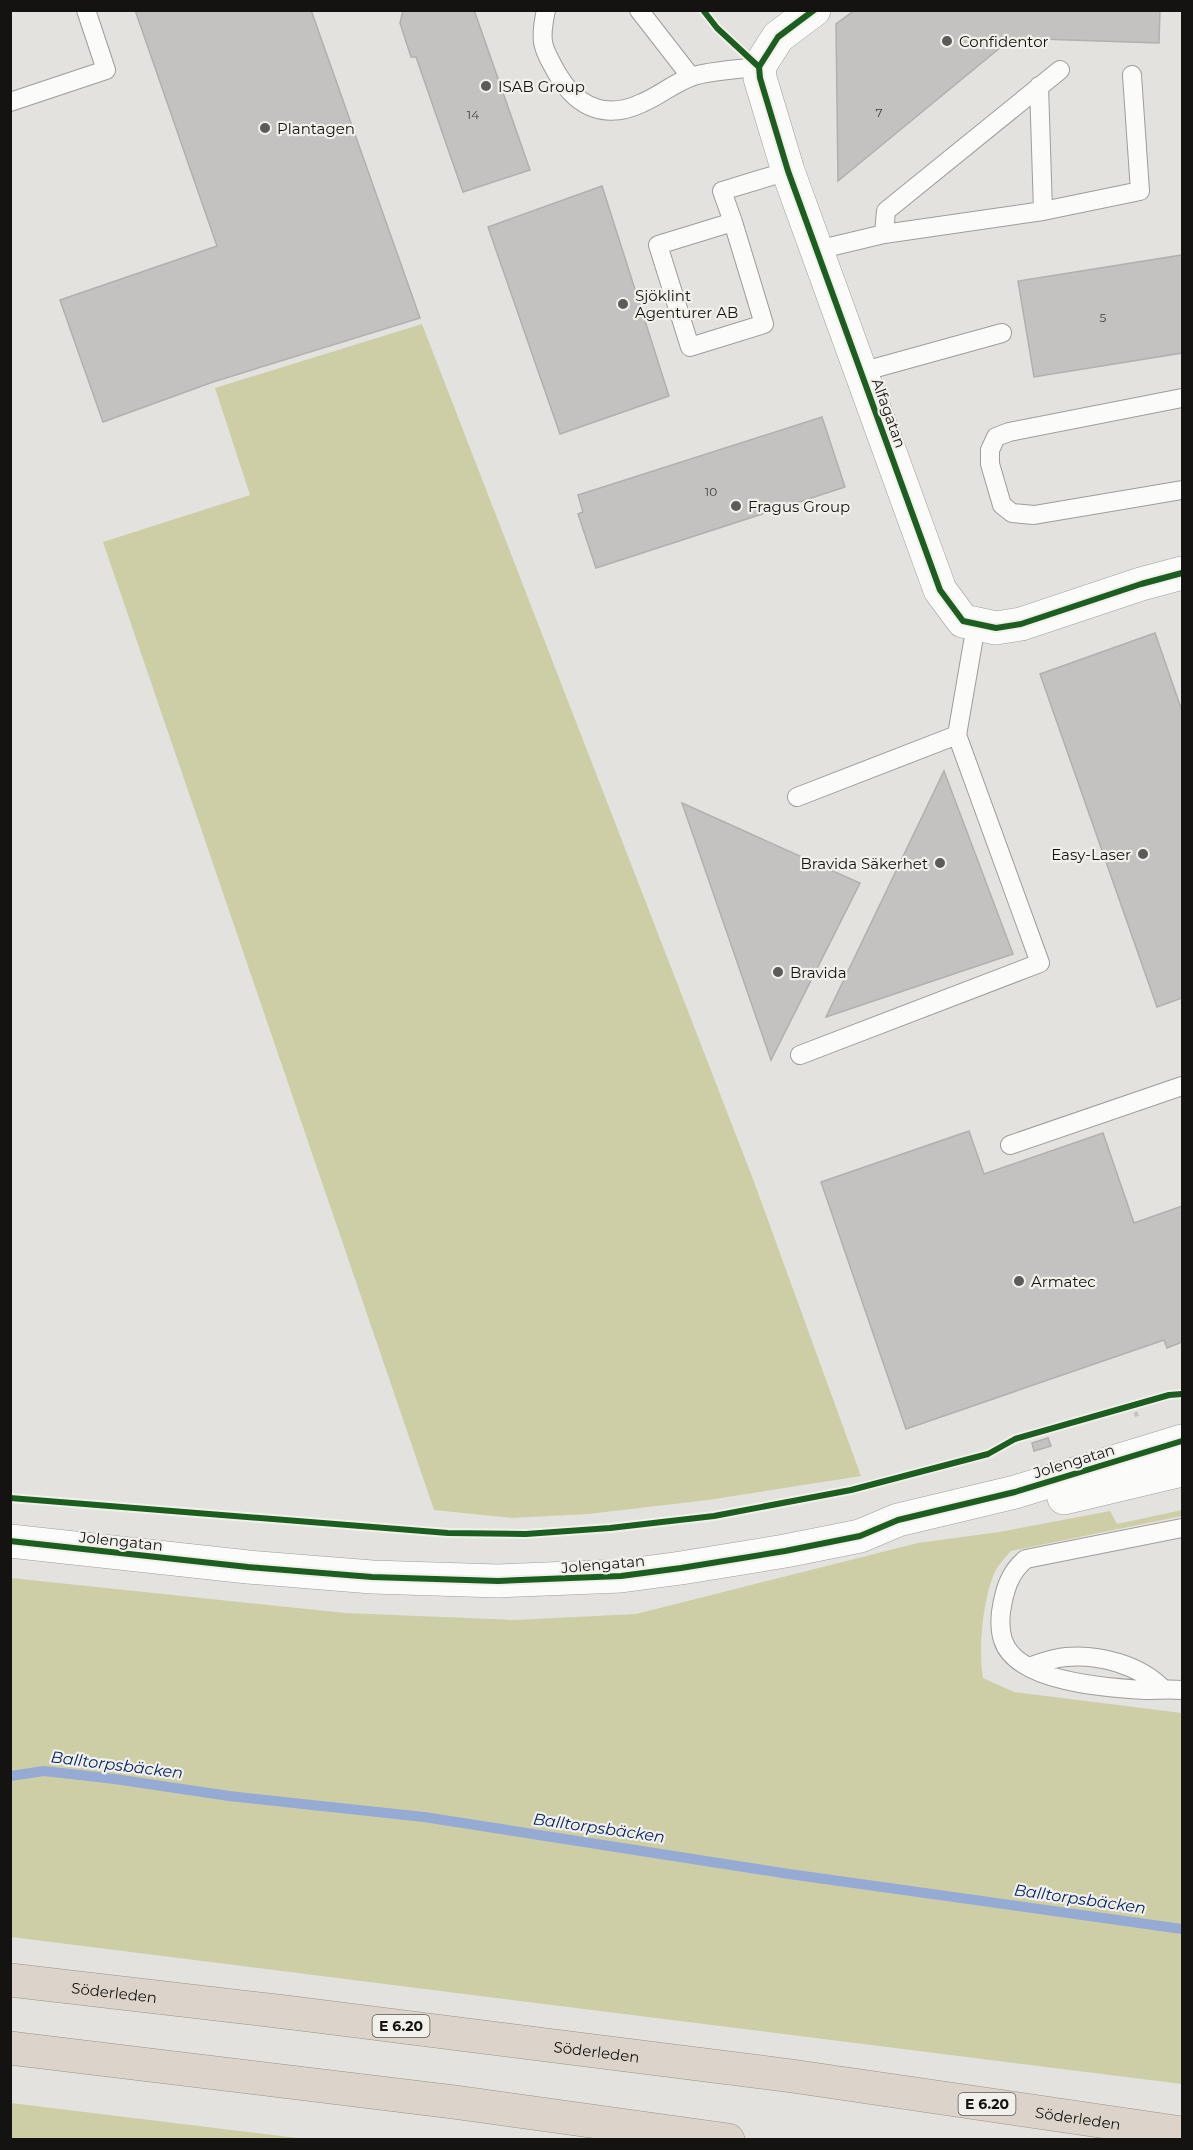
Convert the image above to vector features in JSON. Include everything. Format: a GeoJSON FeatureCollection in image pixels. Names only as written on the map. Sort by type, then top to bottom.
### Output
{"type":"FeatureCollection","features":[{"type":"Feature","properties":{"kind":"highway","name":"Söderleden"},"geometry":{"type":"LineString","coordinates":[[10,1980],[297,2013],[792,2076],[1182,2133]]}},
{"type":"Feature","properties":{"kind":"highway"},"geometry":{"type":"LineString","coordinates":[[10,2048],[454,2102],[729,2139]]}},
{"type":"Feature","properties":{"kind":"street"},"geometry":{"type":"LineString","coordinates":[[759,67],[778,37],[799,15]]}},
{"type":"Feature","properties":{"kind":"street","name":"Alfagatan"},"geometry":{"type":"LineString","coordinates":[[759,67],[763,89],[788,171],[940,590],[963,621],[976,625]]}},
{"type":"Feature","properties":{"kind":"street"},"geometry":{"type":"LineString","coordinates":[[976,625],[996,628],[1021,624],[1141,584],[1182,573]]}},
{"type":"Feature","properties":{"kind":"street","name":"Jolengatan"},"geometry":{"type":"LineString","coordinates":[[10,1541],[248,1567],[372,1577],[498,1581],[610,1576],[669,1570],[860,1536],[898,1520],[1015,1492],[1182,1441]]}},
{"type":"Feature","properties":{"kind":"street","name":"Jolengatan"},"geometry":{"type":"LineString","coordinates":[[860,1536],[901,1539],[1182,1470]]}},
{"type":"Feature","properties":{"kind":"lane"},"geometry":{"type":"LineString","coordinates":[[10,102],[106,70],[86,10]]}},
{"type":"Feature","properties":{"kind":"lane"},"geometry":{"type":"LineString","coordinates":[[546,10],[542,28],[543,50],[566,88],[589,106],[611,112],[641,104],[691,77],[759,67]]}},
{"type":"Feature","properties":{"kind":"lane"},"geometry":{"type":"LineString","coordinates":[[639,10],[691,77]]}},
{"type":"Feature","properties":{"kind":"lane"},"geometry":{"type":"LineString","coordinates":[[884,234],[886,211],[1060,70]]}},
{"type":"Feature","properties":{"kind":"lane"},"geometry":{"type":"LineString","coordinates":[[817,250],[884,234],[1044,211],[1140,191],[1132,75]]}},
{"type":"Feature","properties":{"kind":"lane"},"geometry":{"type":"LineString","coordinates":[[1039,86],[1044,211]]}},
{"type":"Feature","properties":{"kind":"lane"},"geometry":{"type":"LineString","coordinates":[[733,222],[658,245],[690,347],[764,324],[733,222],[722,191],[788,171]]}},
{"type":"Feature","properties":{"kind":"lane"},"geometry":{"type":"LineString","coordinates":[[861,372],[1002,333]]}},
{"type":"Feature","properties":{"kind":"lane"},"geometry":{"type":"LineString","coordinates":[[1182,398],[1009,432],[996,437],[990,450],[990,464],[1002,506],[1012,513],[1034,515],[1182,490]]}},
{"type":"Feature","properties":{"kind":"lane"},"geometry":{"type":"LineString","coordinates":[[801,1055],[1040,963],[957,735],[976,625]]}},
{"type":"Feature","properties":{"kind":"lane"},"geometry":{"type":"LineString","coordinates":[[797,797],[957,735]]}},
{"type":"Feature","properties":{"kind":"lane"},"geometry":{"type":"LineString","coordinates":[[1010,1145],[1182,1086]]}},
{"type":"Feature","properties":{"kind":"lane"},"geometry":{"type":"LineString","coordinates":[[1182,1528],[1026,1559],[1016,1566],[1008,1584],[1000,1621],[1003,1640],[1007,1648],[1029,1667],[1066,1680],[1098,1686],[1182,1690]]}},
{"type":"Feature","properties":{"kind":"lane"},"geometry":{"type":"LineString","coordinates":[[1029,1667],[1064,1657],[1107,1661],[1139,1672],[1155,1681],[1163,1689]]}},
{"type":"Feature","properties":{"kind":"path"},"geometry":{"type":"LineString","coordinates":[[1133,1405],[1139,1425]]}},
{"type":"Feature","properties":{"kind":"green space"},"geometry":{"type":"Polygon","coordinates":[[[422,324],[753,1179],[861,1476],[708,1500],[588,1514],[512,1518],[434,1510],[103,542],[250,495],[215,388],[422,324]]]}},
{"type":"Feature","properties":{"kind":"green space"},"geometry":{"type":"Polygon","coordinates":[[[1182,1510],[1182,1516],[1011,1551],[997,1568],[990,1585],[984,1611],[981,1654],[983,1678],[1014,1692],[1182,1713],[1182,2084],[11,1937],[11,1578],[345,1613],[514,1620],[636,1614],[918,1543],[999,1532],[1110,1511],[1117,1524],[1182,1510]]]}},
{"type":"Feature","properties":{"kind":"green space"},"geometry":{"type":"Polygon","coordinates":[[[11,2103],[265,2134],[306,2139],[11,2139],[11,2103]]]}},
{"type":"Feature","properties":{"kind":"building","name":"Plantagen"},"geometry":{"type":"Polygon","coordinates":[[[135,10],[311,10],[420,318],[213,382],[103,422],[60,300],[217,246],[135,10]]]}},
{"type":"Feature","properties":{"kind":"building"},"geometry":{"type":"Polygon","coordinates":[[[403,10],[474,10],[530,170],[463,192],[416,57],[411,57],[400,23],[403,10]]]}},
{"type":"Feature","properties":{"kind":"building"},"geometry":{"type":"Polygon","coordinates":[[[855,10],[1160,10],[1159,43],[1012,38],[838,181],[836,24],[855,10]]]}},
{"type":"Feature","properties":{"kind":"building"},"geometry":{"type":"Polygon","coordinates":[[[602,186],[669,396],[560,434],[488,227],[602,186]]]}},
{"type":"Feature","properties":{"kind":"building"},"geometry":{"type":"Polygon","coordinates":[[[1182,255],[1182,353],[1034,377],[1018,281],[1182,255]]]}},
{"type":"Feature","properties":{"kind":"building"},"geometry":{"type":"Polygon","coordinates":[[[822,417],[845,487],[596,568],[578,514],[583,512],[578,495],[822,417]]]}},
{"type":"Feature","properties":{"kind":"building","name":"Easy-Laser"},"geometry":{"type":"Polygon","coordinates":[[[1155,633],[1182,711],[1182,998],[1157,1007],[1040,674],[1155,633]]]}},
{"type":"Feature","properties":{"kind":"building","name":"Bravida Säkerhet"},"geometry":{"type":"Polygon","coordinates":[[[944,771],[1013,954],[826,1017],[944,771]]]}},
{"type":"Feature","properties":{"kind":"building","name":"Bravida"},"geometry":{"type":"Polygon","coordinates":[[[682,803],[860,883],[771,1060],[682,803]]]}},
{"type":"Feature","properties":{"kind":"building","name":"Armatec"},"geometry":{"type":"Polygon","coordinates":[[[969,1131],[984,1174],[1103,1133],[1134,1223],[1182,1206],[1182,1342],[1167,1348],[1164,1340],[906,1429],[821,1182],[969,1131]]]}},
{"type":"Feature","properties":{"kind":"building"},"geometry":{"type":"Polygon","coordinates":[[[1048,1438],[1051,1446],[1034,1451],[1032,1443],[1048,1438]]]}},
{"type":"Feature","properties":{"kind":"waterway","name":"Balltorpsbäcken"},"geometry":{"type":"LineString","coordinates":[[10,1776],[44,1771],[229,1796],[424,1817],[789,1874],[1182,1929]]}},
{"type":"Feature","properties":{"kind":"cycle path"},"geometry":{"type":"LineString","coordinates":[[703,10],[717,28],[759,67]]}},
{"type":"Feature","properties":{"kind":"cycle path"},"geometry":{"type":"LineString","coordinates":[[814,10],[778,37],[759,67],[760,78],[788,171],[940,590],[963,621],[996,628],[1021,624],[1141,584],[1182,573]]}},
{"type":"Feature","properties":{"kind":"cycle path"},"geometry":{"type":"LineString","coordinates":[[10,1498],[448,1533],[526,1534],[610,1528],[714,1516],[851,1490],[988,1454],[1015,1439],[1169,1395],[1182,1394]]}},
{"type":"Feature","properties":{"kind":"cycle path"},"geometry":{"type":"LineString","coordinates":[[10,1541],[248,1567],[372,1577],[498,1581],[621,1576],[785,1551],[860,1536],[898,1520],[1015,1492],[1182,1441]]}},
{"type":"Feature","properties":{"kind":"place","name":"Confidentor"},"geometry":{"type":"Point","coordinates":[947,41]}},
{"type":"Feature","properties":{"kind":"place","name":"ISAB Group"},"geometry":{"type":"Point","coordinates":[486,86]}},
{"type":"Feature","properties":{"kind":"place","name":"Plantagen"},"geometry":{"type":"Point","coordinates":[265,128]}},
{"type":"Feature","properties":{"kind":"place","name":"Sjöklint Agenturer AB"},"geometry":{"type":"Point","coordinates":[623,304]}},
{"type":"Feature","properties":{"kind":"place","name":"Fragus Group"},"geometry":{"type":"Point","coordinates":[736,506]}},
{"type":"Feature","properties":{"kind":"place","name":"Easy-Laser"},"geometry":{"type":"Point","coordinates":[1143,854]}},
{"type":"Feature","properties":{"kind":"place","name":"Bravida Säkerhet"},"geometry":{"type":"Point","coordinates":[940,863]}},
{"type":"Feature","properties":{"kind":"place","name":"Bravida"},"geometry":{"type":"Point","coordinates":[778,972]}},
{"type":"Feature","properties":{"kind":"place","name":"Armatec"},"geometry":{"type":"Point","coordinates":[1019,1281]}}]}
